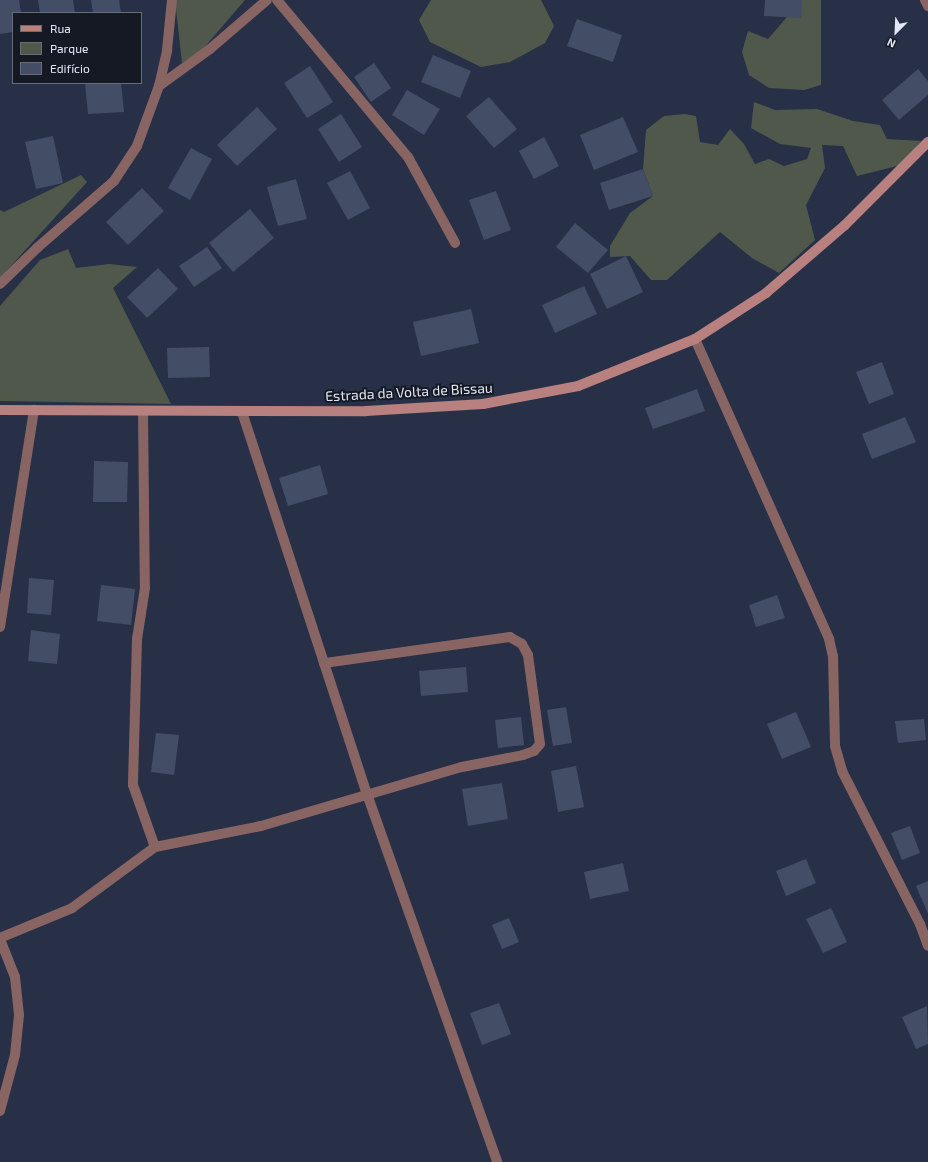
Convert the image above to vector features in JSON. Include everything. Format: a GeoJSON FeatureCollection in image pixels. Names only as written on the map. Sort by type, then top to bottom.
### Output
{"type":"FeatureCollection","features":[{"type":"Feature","properties":{"kind":"main road","name":"Estrada da Volta de Bissau"},"geometry":{"type":"LineString","coordinates":[[0,410],[242,412],[366,411],[483,404],[578,386],[695,339],[766,293],[844,226],[928,142]]}},
{"type":"Feature","properties":{"kind":"street"},"geometry":{"type":"LineString","coordinates":[[0,284],[37,248],[114,181],[137,146],[159,86],[167,50],[172,0]]}},
{"type":"Feature","properties":{"kind":"street"},"geometry":{"type":"LineString","coordinates":[[159,86],[210,48],[267,0]]}},
{"type":"Feature","properties":{"kind":"street"},"geometry":{"type":"LineString","coordinates":[[277,0],[408,157],[455,243]]}},
{"type":"Feature","properties":{"kind":"street"},"geometry":{"type":"LineString","coordinates":[[925,0],[928,6]]}},
{"type":"Feature","properties":{"kind":"street"},"geometry":{"type":"LineString","coordinates":[[695,339],[829,639],[833,656],[835,746],[842,771],[920,924],[928,946]]}},
{"type":"Feature","properties":{"kind":"street"},"geometry":{"type":"LineString","coordinates":[[0,627],[34,410]]}},
{"type":"Feature","properties":{"kind":"street"},"geometry":{"type":"LineString","coordinates":[[143,411],[145,588],[137,639],[133,785],[155,847]]}},
{"type":"Feature","properties":{"kind":"street"},"geometry":{"type":"LineString","coordinates":[[242,412],[367,794],[497,1162]]}},
{"type":"Feature","properties":{"kind":"street"},"geometry":{"type":"LineString","coordinates":[[0,1111],[15,1055],[19,1016],[15,977],[0,938],[72,908],[155,847],[261,826],[462,767],[534,751],[540,744],[528,655],[522,644],[510,637],[324,663]]}},
{"type":"Feature","properties":{"kind":"green space"},"geometry":{"type":"Polygon","coordinates":[[[175,0],[245,0],[202,50],[182,63],[175,0]]]}},
{"type":"Feature","properties":{"kind":"green space"},"geometry":{"type":"Polygon","coordinates":[[[431,0],[541,0],[554,26],[545,43],[510,62],[481,67],[430,42],[419,20],[431,0]]]}},
{"type":"Feature","properties":{"kind":"green space"},"geometry":{"type":"Polygon","coordinates":[[[796,0],[821,0],[821,85],[804,90],[769,88],[749,75],[742,52],[748,31],[768,39],[787,17],[796,0]]]}},
{"type":"Feature","properties":{"kind":"green space"},"geometry":{"type":"Polygon","coordinates":[[[754,102],[775,110],[817,109],[853,121],[880,125],[887,139],[921,141],[901,165],[857,176],[843,146],[822,145],[825,168],[806,205],[815,240],[779,273],[752,258],[720,232],[667,280],[651,280],[630,256],[610,257],[610,246],[630,213],[653,196],[643,169],[646,130],[664,116],[685,114],[696,116],[700,142],[718,145],[730,129],[744,144],[755,164],[769,159],[784,166],[807,159],[811,148],[780,144],[751,128],[754,102]]]}},
{"type":"Feature","properties":{"kind":"green space"},"geometry":{"type":"Polygon","coordinates":[[[81,175],[87,182],[0,278],[0,210],[4,212],[81,175]]]}},
{"type":"Feature","properties":{"kind":"green space"},"geometry":{"type":"Polygon","coordinates":[[[68,249],[76,268],[109,264],[137,267],[113,288],[171,404],[0,401],[0,306],[40,260],[68,249]]]}},
{"type":"Feature","properties":{"kind":"building"},"geometry":{"type":"Polygon","coordinates":[[[0,0],[19,0],[21,12],[12,12],[12,32],[0,34],[0,0]]]}},
{"type":"Feature","properties":{"kind":"building"},"geometry":{"type":"Polygon","coordinates":[[[38,0],[73,0],[75,12],[40,12],[38,0]]]}},
{"type":"Feature","properties":{"kind":"building"},"geometry":{"type":"Polygon","coordinates":[[[91,0],[119,0],[121,12],[93,12],[91,0]]]}},
{"type":"Feature","properties":{"kind":"building"},"geometry":{"type":"Polygon","coordinates":[[[765,0],[802,0],[801,18],[764,16],[765,0]]]}},
{"type":"Feature","properties":{"kind":"building"},"geometry":{"type":"Polygon","coordinates":[[[577,19],[622,35],[613,62],[567,46],[577,19]]]}},
{"type":"Feature","properties":{"kind":"building"},"geometry":{"type":"Polygon","coordinates":[[[433,55],[471,71],[460,98],[421,82],[433,55]]]}},
{"type":"Feature","properties":{"kind":"building"},"geometry":{"type":"Polygon","coordinates":[[[374,63],[391,88],[371,102],[354,77],[374,63]]]}},
{"type":"Feature","properties":{"kind":"building"},"geometry":{"type":"Polygon","coordinates":[[[310,66],[333,102],[307,118],[284,83],[310,66]]]}},
{"type":"Feature","properties":{"kind":"building"},"geometry":{"type":"Polygon","coordinates":[[[918,69],[928,81],[928,95],[899,120],[882,100],[918,69]]]}},
{"type":"Feature","properties":{"kind":"building"},"geometry":{"type":"Polygon","coordinates":[[[85,84],[121,84],[124,112],[88,114],[85,84]]]}},
{"type":"Feature","properties":{"kind":"building"},"geometry":{"type":"Polygon","coordinates":[[[407,90],[440,109],[424,135],[392,115],[407,90]]]}},
{"type":"Feature","properties":{"kind":"building"},"geometry":{"type":"Polygon","coordinates":[[[489,97],[517,129],[494,148],[466,116],[489,97]]]}},
{"type":"Feature","properties":{"kind":"building"},"geometry":{"type":"Polygon","coordinates":[[[257,107],[277,129],[237,166],[217,145],[257,107]]]}},
{"type":"Feature","properties":{"kind":"building"},"geometry":{"type":"Polygon","coordinates":[[[341,114],[362,147],[339,162],[318,129],[341,114]]]}},
{"type":"Feature","properties":{"kind":"building"},"geometry":{"type":"Polygon","coordinates":[[[623,117],[638,152],[594,170],[580,135],[623,117]]]}},
{"type":"Feature","properties":{"kind":"building"},"geometry":{"type":"Polygon","coordinates":[[[53,136],[63,183],[36,189],[25,142],[53,136]]]}},
{"type":"Feature","properties":{"kind":"building"},"geometry":{"type":"Polygon","coordinates":[[[544,137],[559,166],[534,179],[519,151],[544,137]]]}},
{"type":"Feature","properties":{"kind":"building"},"geometry":{"type":"Polygon","coordinates":[[[191,148],[212,159],[190,200],[168,188],[191,148]]]}},
{"type":"Feature","properties":{"kind":"building"},"geometry":{"type":"Polygon","coordinates":[[[643,169],[653,196],[609,210],[600,183],[643,169]]]}},
{"type":"Feature","properties":{"kind":"building"},"geometry":{"type":"Polygon","coordinates":[[[350,171],[370,208],[348,220],[327,183],[350,171]]]}},
{"type":"Feature","properties":{"kind":"building"},"geometry":{"type":"Polygon","coordinates":[[[296,179],[307,219],[278,226],[267,187],[296,179]]]}},
{"type":"Feature","properties":{"kind":"building"},"geometry":{"type":"Polygon","coordinates":[[[142,188],[164,211],[128,245],[106,222],[142,188]]]}},
{"type":"Feature","properties":{"kind":"building"},"geometry":{"type":"Polygon","coordinates":[[[496,191],[511,230],[484,240],[469,200],[496,191]]]}},
{"type":"Feature","properties":{"kind":"building"},"geometry":{"type":"Polygon","coordinates":[[[250,209],[274,238],[233,272],[209,243],[250,209]]]}},
{"type":"Feature","properties":{"kind":"building"},"geometry":{"type":"Polygon","coordinates":[[[575,223],[608,250],[588,273],[556,247],[575,223]]]}},
{"type":"Feature","properties":{"kind":"building"},"geometry":{"type":"Polygon","coordinates":[[[207,247],[222,268],[194,287],[179,266],[207,247]]]}},
{"type":"Feature","properties":{"kind":"building"},"geometry":{"type":"Polygon","coordinates":[[[626,256],[643,292],[607,309],[590,274],[626,256]]]}},
{"type":"Feature","properties":{"kind":"building"},"geometry":{"type":"Polygon","coordinates":[[[158,268],[178,289],[147,318],[127,297],[158,268]]]}},
{"type":"Feature","properties":{"kind":"building"},"geometry":{"type":"Polygon","coordinates":[[[584,286],[597,314],[555,333],[542,305],[584,286]]]}},
{"type":"Feature","properties":{"kind":"building"},"geometry":{"type":"Polygon","coordinates":[[[471,309],[479,343],[421,356],[413,322],[471,309]]]}},
{"type":"Feature","properties":{"kind":"building"},"geometry":{"type":"Polygon","coordinates":[[[209,347],[210,377],[168,378],[167,348],[209,347]]]}},
{"type":"Feature","properties":{"kind":"building"},"geometry":{"type":"Polygon","coordinates":[[[882,362],[894,394],[869,404],[856,372],[882,362]]]}},
{"type":"Feature","properties":{"kind":"building"},"geometry":{"type":"Polygon","coordinates":[[[697,389],[705,411],[653,429],[645,408],[697,389]]]}},
{"type":"Feature","properties":{"kind":"building"},"geometry":{"type":"Polygon","coordinates":[[[905,417],[916,442],[872,459],[862,434],[905,417]]]}},
{"type":"Feature","properties":{"kind":"building"},"geometry":{"type":"Polygon","coordinates":[[[94,461],[128,462],[127,502],[93,502],[94,461]]]}},
{"type":"Feature","properties":{"kind":"building"},"geometry":{"type":"Polygon","coordinates":[[[320,465],[328,494],[288,506],[279,478],[320,465]]]}},
{"type":"Feature","properties":{"kind":"building"},"geometry":{"type":"Polygon","coordinates":[[[29,578],[54,580],[51,615],[27,613],[29,578]]]}},
{"type":"Feature","properties":{"kind":"building"},"geometry":{"type":"Polygon","coordinates":[[[101,585],[135,589],[131,625],[97,621],[101,585]]]}},
{"type":"Feature","properties":{"kind":"building"},"geometry":{"type":"Polygon","coordinates":[[[777,595],[785,618],[756,627],[749,605],[777,595]]]}},
{"type":"Feature","properties":{"kind":"building"},"geometry":{"type":"Polygon","coordinates":[[[31,630],[60,634],[57,664],[28,661],[31,630]]]}},
{"type":"Feature","properties":{"kind":"building"},"geometry":{"type":"Polygon","coordinates":[[[466,667],[468,692],[421,696],[419,671],[466,667]]]}},
{"type":"Feature","properties":{"kind":"building"},"geometry":{"type":"Polygon","coordinates":[[[566,707],[572,743],[553,746],[547,710],[566,707]]]}},
{"type":"Feature","properties":{"kind":"building"},"geometry":{"type":"Polygon","coordinates":[[[796,712],[811,747],[782,759],[767,724],[796,712]]]}},
{"type":"Feature","properties":{"kind":"building"},"geometry":{"type":"Polygon","coordinates":[[[521,717],[524,745],[498,748],[495,720],[521,717]]]}},
{"type":"Feature","properties":{"kind":"building"},"geometry":{"type":"Polygon","coordinates":[[[924,719],[926,740],[898,743],[895,721],[924,719]]]}},
{"type":"Feature","properties":{"kind":"building"},"geometry":{"type":"Polygon","coordinates":[[[156,733],[179,735],[174,775],[151,772],[156,733]]]}},
{"type":"Feature","properties":{"kind":"building"},"geometry":{"type":"Polygon","coordinates":[[[576,766],[584,807],[558,812],[551,771],[576,766]]]}},
{"type":"Feature","properties":{"kind":"building"},"geometry":{"type":"Polygon","coordinates":[[[502,783],[508,819],[468,826],[462,789],[502,783]]]}},
{"type":"Feature","properties":{"kind":"building"},"geometry":{"type":"Polygon","coordinates":[[[910,826],[920,853],[902,860],[891,833],[910,826]]]}},
{"type":"Feature","properties":{"kind":"building"},"geometry":{"type":"Polygon","coordinates":[[[806,859],[816,883],[786,896],[776,871],[806,859]]]}},
{"type":"Feature","properties":{"kind":"building"},"geometry":{"type":"Polygon","coordinates":[[[623,863],[629,891],[590,899],[584,872],[623,863]]]}},
{"type":"Feature","properties":{"kind":"building"},"geometry":{"type":"Polygon","coordinates":[[[928,881],[928,914],[916,886],[928,881]]]}},
{"type":"Feature","properties":{"kind":"building"},"geometry":{"type":"Polygon","coordinates":[[[831,908],[847,942],[823,953],[806,919],[831,908]]]}},
{"type":"Feature","properties":{"kind":"building"},"geometry":{"type":"Polygon","coordinates":[[[509,918],[519,942],[502,949],[492,925],[509,918]]]}},
{"type":"Feature","properties":{"kind":"building"},"geometry":{"type":"Polygon","coordinates":[[[499,1003],[511,1034],[482,1045],[470,1013],[499,1003]]]}},
{"type":"Feature","properties":{"kind":"building"},"geometry":{"type":"Polygon","coordinates":[[[927,1006],[928,1044],[916,1049],[902,1017],[927,1006]]]}}]}
